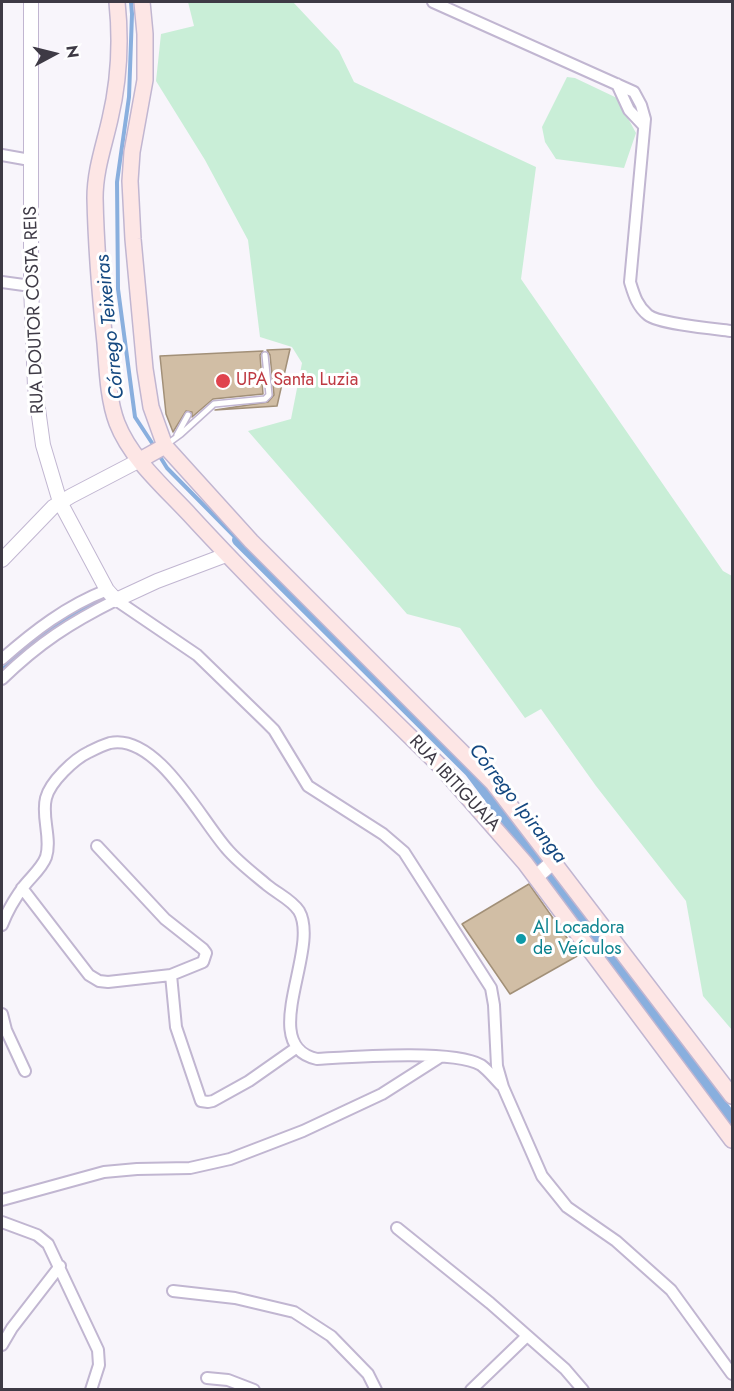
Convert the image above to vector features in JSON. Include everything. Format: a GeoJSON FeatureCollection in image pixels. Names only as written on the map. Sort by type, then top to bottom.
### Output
{"type":"FeatureCollection","features":[{"type":"Feature","properties":{"kind":"main road","name":"RUA IBITIGUAIA"},"geometry":{"type":"LineString","coordinates":[[117,2],[118,55],[115,89],[96,172],[95,198],[107,370],[116,420],[143,458],[226,555],[473,801],[537,876],[732,1140]]}},
{"type":"Feature","properties":{"kind":"main road"},"geometry":{"type":"LineString","coordinates":[[142,2],[145,80],[132,152],[130,181],[133,239],[145,369],[151,407],[168,443],[143,458]]}},
{"type":"Feature","properties":{"kind":"main road","name":"RUA IBITIGUAIA"},"geometry":{"type":"LineString","coordinates":[[168,443],[251,542],[493,783],[552,864],[732,1096]]}},
{"type":"Feature","properties":{"kind":"street","name":"RUA DOUTOR COSTA REIS"},"geometry":{"type":"LineString","coordinates":[[31,2],[31,286],[35,387],[43,445],[60,502],[111,595]]}},
{"type":"Feature","properties":{"kind":"street"},"geometry":{"type":"LineString","coordinates":[[433,2],[634,92],[645,119],[630,282],[636,302],[650,316],[732,331]]}},
{"type":"Feature","properties":{"kind":"street"},"geometry":{"type":"LineString","coordinates":[[2,155],[30,160]]}},
{"type":"Feature","properties":{"kind":"street"},"geometry":{"type":"LineString","coordinates":[[2,282],[31,286]]}},
{"type":"Feature","properties":{"kind":"street"},"geometry":{"type":"LineString","coordinates":[[2,560],[53,507],[143,458]]}},
{"type":"Feature","properties":{"kind":"street"},"geometry":{"type":"LineString","coordinates":[[2,659],[34,630],[68,607],[111,595],[226,555]]}},
{"type":"Feature","properties":{"kind":"street"},"geometry":{"type":"LineString","coordinates":[[2,679],[27,655],[111,595]]}},
{"type":"Feature","properties":{"kind":"street"},"geometry":{"type":"LineString","coordinates":[[111,595],[197,655],[274,730],[308,786],[383,834],[404,852],[490,988],[494,1005],[497,1066],[503,1087],[542,1176],[567,1207],[615,1241],[671,1290],[732,1374]]}},
{"type":"Feature","properties":{"kind":"street"},"geometry":{"type":"LineString","coordinates":[[2,925],[22,888],[45,858],[47,847],[46,796],[59,776],[82,755],[111,743],[126,744],[162,764],[227,849],[298,910],[303,921],[303,942],[290,1032],[296,1048],[307,1057],[317,1059],[396,1056],[462,1059],[482,1066],[503,1087]]}},
{"type":"Feature","properties":{"kind":"street"},"geometry":{"type":"LineString","coordinates":[[22,888],[89,975],[99,981],[171,975],[203,962],[206,953],[203,948],[165,919],[97,846]]}},
{"type":"Feature","properties":{"kind":"street"},"geometry":{"type":"LineString","coordinates":[[537,876],[552,864]]}},
{"type":"Feature","properties":{"kind":"street"},"geometry":{"type":"LineString","coordinates":[[171,975],[176,1027],[201,1101],[213,1101],[249,1081],[296,1048]]}},
{"type":"Feature","properties":{"kind":"street"},"geometry":{"type":"LineString","coordinates":[[2,1014],[6,1030],[25,1071]]}},
{"type":"Feature","properties":{"kind":"street"},"geometry":{"type":"LineString","coordinates":[[2,1200],[104,1172],[190,1168],[230,1159],[303,1131],[382,1094],[440,1057]]}},
{"type":"Feature","properties":{"kind":"street"},"geometry":{"type":"LineString","coordinates":[[2,1222],[37,1235],[48,1244],[60,1266],[98,1350],[99,1365],[92,1389]]}},
{"type":"Feature","properties":{"kind":"street"},"geometry":{"type":"LineString","coordinates":[[397,1228],[490,1303],[566,1370],[583,1389]]}},
{"type":"Feature","properties":{"kind":"street"},"geometry":{"type":"LineString","coordinates":[[2,1345],[7,1328],[60,1266]]}},
{"type":"Feature","properties":{"kind":"street"},"geometry":{"type":"LineString","coordinates":[[173,1291],[235,1298],[294,1312],[331,1336],[368,1374],[376,1389]]}},
{"type":"Feature","properties":{"kind":"street"},"geometry":{"type":"LineString","coordinates":[[471,1389],[527,1336]]}},
{"type":"Feature","properties":{"kind":"street"},"geometry":{"type":"LineString","coordinates":[[207,1378],[228,1380],[254,1389]]}},
{"type":"Feature","properties":{"kind":"lane"},"geometry":{"type":"LineString","coordinates":[[168,443],[214,404],[265,399],[269,395],[265,355]]}},
{"type":"Feature","properties":{"kind":"lane"},"geometry":{"type":"LineString","coordinates":[[168,443],[188,415]]}},
{"type":"Feature","properties":{"kind":"green space"},"geometry":{"type":"Polygon","coordinates":[[[188,2],[293,2],[339,51],[354,82],[536,167],[521,279],[723,571],[732,576],[732,1030],[703,996],[686,901],[596,786],[541,709],[525,718],[460,628],[407,614],[248,431],[291,419],[302,363],[292,347],[260,337],[248,240],[205,160],[156,81],[161,34],[194,26],[188,2]]]}},
{"type":"Feature","properties":{"kind":"green space"},"geometry":{"type":"Polygon","coordinates":[[[567,77],[575,78],[617,98],[636,133],[624,168],[556,159],[545,142],[542,127],[567,77]]]}},
{"type":"Feature","properties":{"kind":"building"},"geometry":{"type":"Polygon","coordinates":[[[290,349],[277,406],[215,410],[268,402],[274,395],[270,355],[267,350],[290,349]]]}},
{"type":"Feature","properties":{"kind":"building","name":"UPA Santa Luzia"},"geometry":{"type":"Polygon","coordinates":[[[263,351],[260,355],[263,394],[213,399],[192,417],[192,412],[186,411],[173,432],[166,414],[160,356],[263,351]]]}},
{"type":"Feature","properties":{"kind":"building","name":"Al Locadora de Veículos"},"geometry":{"type":"Polygon","coordinates":[[[529,884],[579,955],[510,994],[462,924],[529,884]]]}},
{"type":"Feature","properties":{"kind":"waterway","name":"Córrego Teixeiras"},"geometry":{"type":"LineString","coordinates":[[131,2],[129,97],[117,182],[118,289],[135,417],[154,446]]}},
{"type":"Feature","properties":{"kind":"waterway","name":"Córrego Teixeiras"},"geometry":{"type":"LineString","coordinates":[[159,455],[167,468],[238,540]]}},
{"type":"Feature","properties":{"kind":"waterway","name":"Córrego Ipiranga"},"geometry":{"type":"LineString","coordinates":[[238,540],[470,771],[732,1119]]}},
{"type":"Feature","properties":{"kind":"waterway","name":"Córrego Ipiranga"},"geometry":{"type":"LineString","coordinates":[[2,670],[48,632],[100,599]]}},
{"type":"Feature","properties":{"kind":"place","name":"UPA Santa Luzia"},"geometry":{"type":"Point","coordinates":[223,381]}},
{"type":"Feature","properties":{"kind":"place","name":"Al Locadora de Veículos"},"geometry":{"type":"Point","coordinates":[521,939]}}]}
